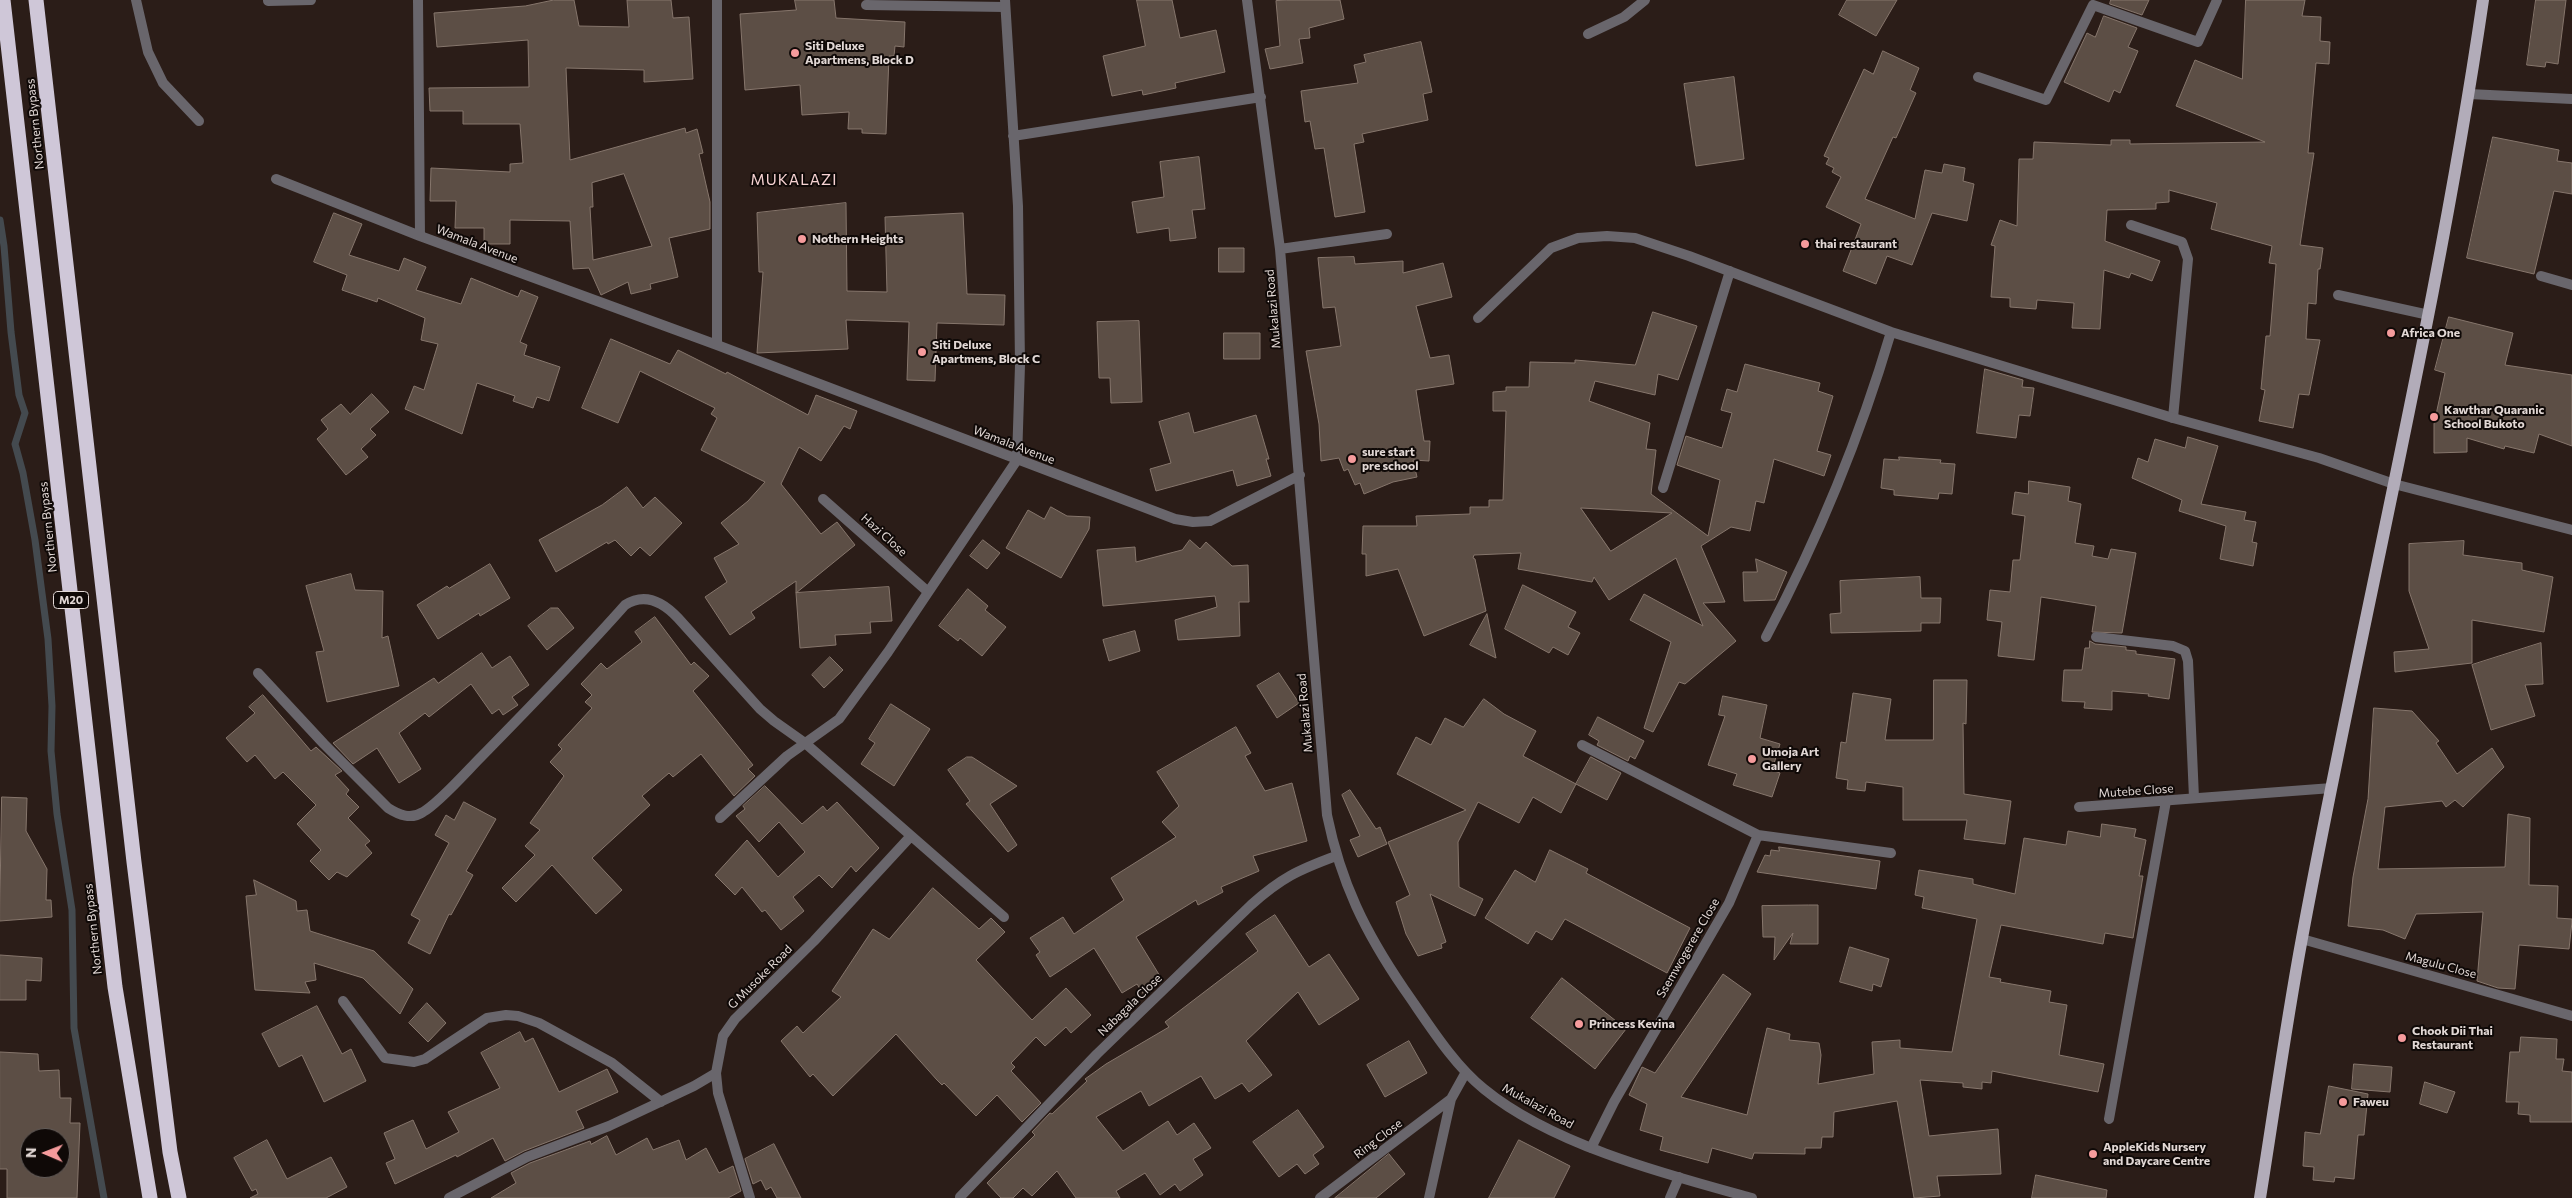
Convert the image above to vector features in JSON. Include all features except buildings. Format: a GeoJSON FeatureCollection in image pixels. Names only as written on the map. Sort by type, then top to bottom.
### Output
{"type":"FeatureCollection","features":[{"type":"Feature","properties":{"kind":"highway","name":"Northern Bypass"},"geometry":{"type":"LineString","coordinates":[[3,0],[115,987],[150,1198]]}},
{"type":"Feature","properties":{"kind":"highway","name":"Northern Bypass"},"geometry":{"type":"LineString","coordinates":[[36,0],[134,862],[170,1152],[179,1198]]}},
{"type":"Feature","properties":{"kind":"main road"},"geometry":{"type":"LineString","coordinates":[[2260,1198],[2302,940],[2430,315],[2469,94],[2483,0]]}},
{"type":"Feature","properties":{"kind":"street"},"geometry":{"type":"LineString","coordinates":[[136,0],[148,52],[163,83],[199,121]]}},
{"type":"Feature","properties":{"kind":"street"},"geometry":{"type":"LineString","coordinates":[[268,1],[312,0]]}},
{"type":"Feature","properties":{"kind":"street","name":"Wamala Avenue"},"geometry":{"type":"LineString","coordinates":[[418,0],[420,236],[717,345],[1174,519],[1193,522],[1210,521],[1300,476]]}},
{"type":"Feature","properties":{"kind":"street"},"geometry":{"type":"LineString","coordinates":[[717,0],[717,345]]}},
{"type":"Feature","properties":{"kind":"street","name":"Mukalazi Road"},"geometry":{"type":"LineString","coordinates":[[1247,0],[1280,249],[1300,476],[1319,737],[1327,815],[1336,856],[1359,915],[1389,967],[1466,1072],[1485,1090],[1507,1105],[1591,1148],[1678,1177],[1752,1198]]}},
{"type":"Feature","properties":{"kind":"street"},"geometry":{"type":"LineString","coordinates":[[1588,34],[1624,17],[1645,0]]}},
{"type":"Feature","properties":{"kind":"street"},"geometry":{"type":"LineString","coordinates":[[1978,77],[2046,100],[2092,6],[2198,42],[2217,0]]}},
{"type":"Feature","properties":{"kind":"street"},"geometry":{"type":"LineString","coordinates":[[720,818],[805,742],[822,733],[839,719],[888,652],[1017,460],[1020,294],[1018,206],[1005,4],[866,5]]}},
{"type":"Feature","properties":{"kind":"street"},"geometry":{"type":"LineString","coordinates":[[2469,94],[2572,99]]}},
{"type":"Feature","properties":{"kind":"street"},"geometry":{"type":"LineString","coordinates":[[1014,136],[1261,97]]}},
{"type":"Feature","properties":{"kind":"street"},"geometry":{"type":"LineString","coordinates":[[276,179],[420,236]]}},
{"type":"Feature","properties":{"kind":"street"},"geometry":{"type":"LineString","coordinates":[[2131,225],[2182,242],[2188,259],[2173,418]]}},
{"type":"Feature","properties":{"kind":"street"},"geometry":{"type":"LineString","coordinates":[[1280,249],[1387,234]]}},
{"type":"Feature","properties":{"kind":"street"},"geometry":{"type":"LineString","coordinates":[[1478,318],[1551,248],[1578,238],[1607,236],[1635,238],[1730,271],[1891,332],[2173,418],[2319,458],[2394,484],[2572,530]]}},
{"type":"Feature","properties":{"kind":"street"},"geometry":{"type":"LineString","coordinates":[[1662,488],[1730,271]]}},
{"type":"Feature","properties":{"kind":"street"},"geometry":{"type":"LineString","coordinates":[[2541,276],[2572,285]]}},
{"type":"Feature","properties":{"kind":"street"},"geometry":{"type":"LineString","coordinates":[[2338,295],[2430,315]]}},
{"type":"Feature","properties":{"kind":"street"},"geometry":{"type":"LineString","coordinates":[[1766,636],[1787,598],[1834,496],[1878,377],[1891,332]]}},
{"type":"Feature","properties":{"kind":"street","name":"Hazi Close"},"geometry":{"type":"LineString","coordinates":[[823,499],[928,591]]}},
{"type":"Feature","properties":{"kind":"street"},"geometry":{"type":"LineString","coordinates":[[258,673],[330,750],[388,808],[400,816],[412,816],[424,812],[567,669],[625,605],[633,600],[655,600],[667,607],[760,708],[788,732],[805,742],[910,837],[1004,917]]}},
{"type":"Feature","properties":{"kind":"street"},"geometry":{"type":"LineString","coordinates":[[2096,637],[2173,646],[2185,651],[2188,661],[2194,798]]}},
{"type":"Feature","properties":{"kind":"street"},"geometry":{"type":"LineString","coordinates":[[1582,745],[1758,835],[1891,853]]}},
{"type":"Feature","properties":{"kind":"street","name":"Mutebe Close"},"geometry":{"type":"LineString","coordinates":[[2079,808],[2332,788]]}},
{"type":"Feature","properties":{"kind":"street"},"geometry":{"type":"LineString","coordinates":[[2109,1119],[2166,801]]}},
{"type":"Feature","properties":{"kind":"street","name":"Ssemwogerere Close"},"geometry":{"type":"LineString","coordinates":[[1591,1148],[1614,1102],[1729,903],[1758,835]]}},
{"type":"Feature","properties":{"kind":"street","name":"G Musoke Road"},"geometry":{"type":"LineString","coordinates":[[750,1198],[722,1111],[716,1073],[723,1036],[735,1018],[814,941],[910,837]]}},
{"type":"Feature","properties":{"kind":"street","name":"Nabagala Close"},"geometry":{"type":"LineString","coordinates":[[960,1197],[1097,1054],[1251,905],[1272,886],[1299,869],[1336,856]]}},
{"type":"Feature","properties":{"kind":"street","name":"Magulu Close"},"geometry":{"type":"LineString","coordinates":[[2302,940],[2572,1016]]}},
{"type":"Feature","properties":{"kind":"street"},"geometry":{"type":"LineString","coordinates":[[344,1001],[385,1058],[414,1062],[425,1059],[488,1018],[506,1014],[518,1016],[539,1024],[612,1063],[661,1102]]}},
{"type":"Feature","properties":{"kind":"street"},"geometry":{"type":"LineString","coordinates":[[1429,1198],[1451,1099],[1466,1072]]}},
{"type":"Feature","properties":{"kind":"street"},"geometry":{"type":"LineString","coordinates":[[448,1198],[527,1158],[609,1126],[661,1102],[716,1073]]}},
{"type":"Feature","properties":{"kind":"street","name":"Ring Close"},"geometry":{"type":"LineString","coordinates":[[1320,1198],[1451,1099]]}},
{"type":"Feature","properties":{"kind":"street"},"geometry":{"type":"LineString","coordinates":[[1670,1198],[1678,1177]]}},
{"type":"Feature","properties":{"kind":"waterway"},"geometry":{"type":"LineString","coordinates":[[0,220],[19,395],[25,413],[15,444],[23,473],[35,540],[48,639],[52,706],[51,751],[57,814],[72,910],[74,1028],[104,1198]]}},
{"type":"Feature","properties":{"kind":"place","name":"Siti Deluxe Apartmens, Block D"},"geometry":{"type":"Point","coordinates":[795,53]}},
{"type":"Feature","properties":{"kind":"place","name":"Nothern Heights"},"geometry":{"type":"Point","coordinates":[802,239]}},
{"type":"Feature","properties":{"kind":"place","name":"thai restaurant"},"geometry":{"type":"Point","coordinates":[1805,244]}},
{"type":"Feature","properties":{"kind":"place","name":"Africa One"},"geometry":{"type":"Point","coordinates":[2391,333]}},
{"type":"Feature","properties":{"kind":"place","name":"Siti Deluxe Apartmens, Block C"},"geometry":{"type":"Point","coordinates":[922,352]}},
{"type":"Feature","properties":{"kind":"place","name":"Kawthar Quaranic School Bukoto"},"geometry":{"type":"Point","coordinates":[2434,417]}},
{"type":"Feature","properties":{"kind":"place","name":"sure start pre school"},"geometry":{"type":"Point","coordinates":[1352,459]}},
{"type":"Feature","properties":{"kind":"place","name":"Umoja Art Gallery"},"geometry":{"type":"Point","coordinates":[1752,759]}},
{"type":"Feature","properties":{"kind":"place","name":"Princess Kevina"},"geometry":{"type":"Point","coordinates":[1579,1024]}},
{"type":"Feature","properties":{"kind":"place","name":"Chook Dii Thai Restaurant"},"geometry":{"type":"Point","coordinates":[2402,1038]}},
{"type":"Feature","properties":{"kind":"place","name":"Faweu"},"geometry":{"type":"Point","coordinates":[2343,1102]}},
{"type":"Feature","properties":{"kind":"place","name":"AppleKids Nursery and Daycare Centre"},"geometry":{"type":"Point","coordinates":[2093,1154]}},
{"type":"Feature","properties":{"kind":"district","name":"MUKALAZI"},"geometry":{"type":"Point","coordinates":[794,180]}}]}
